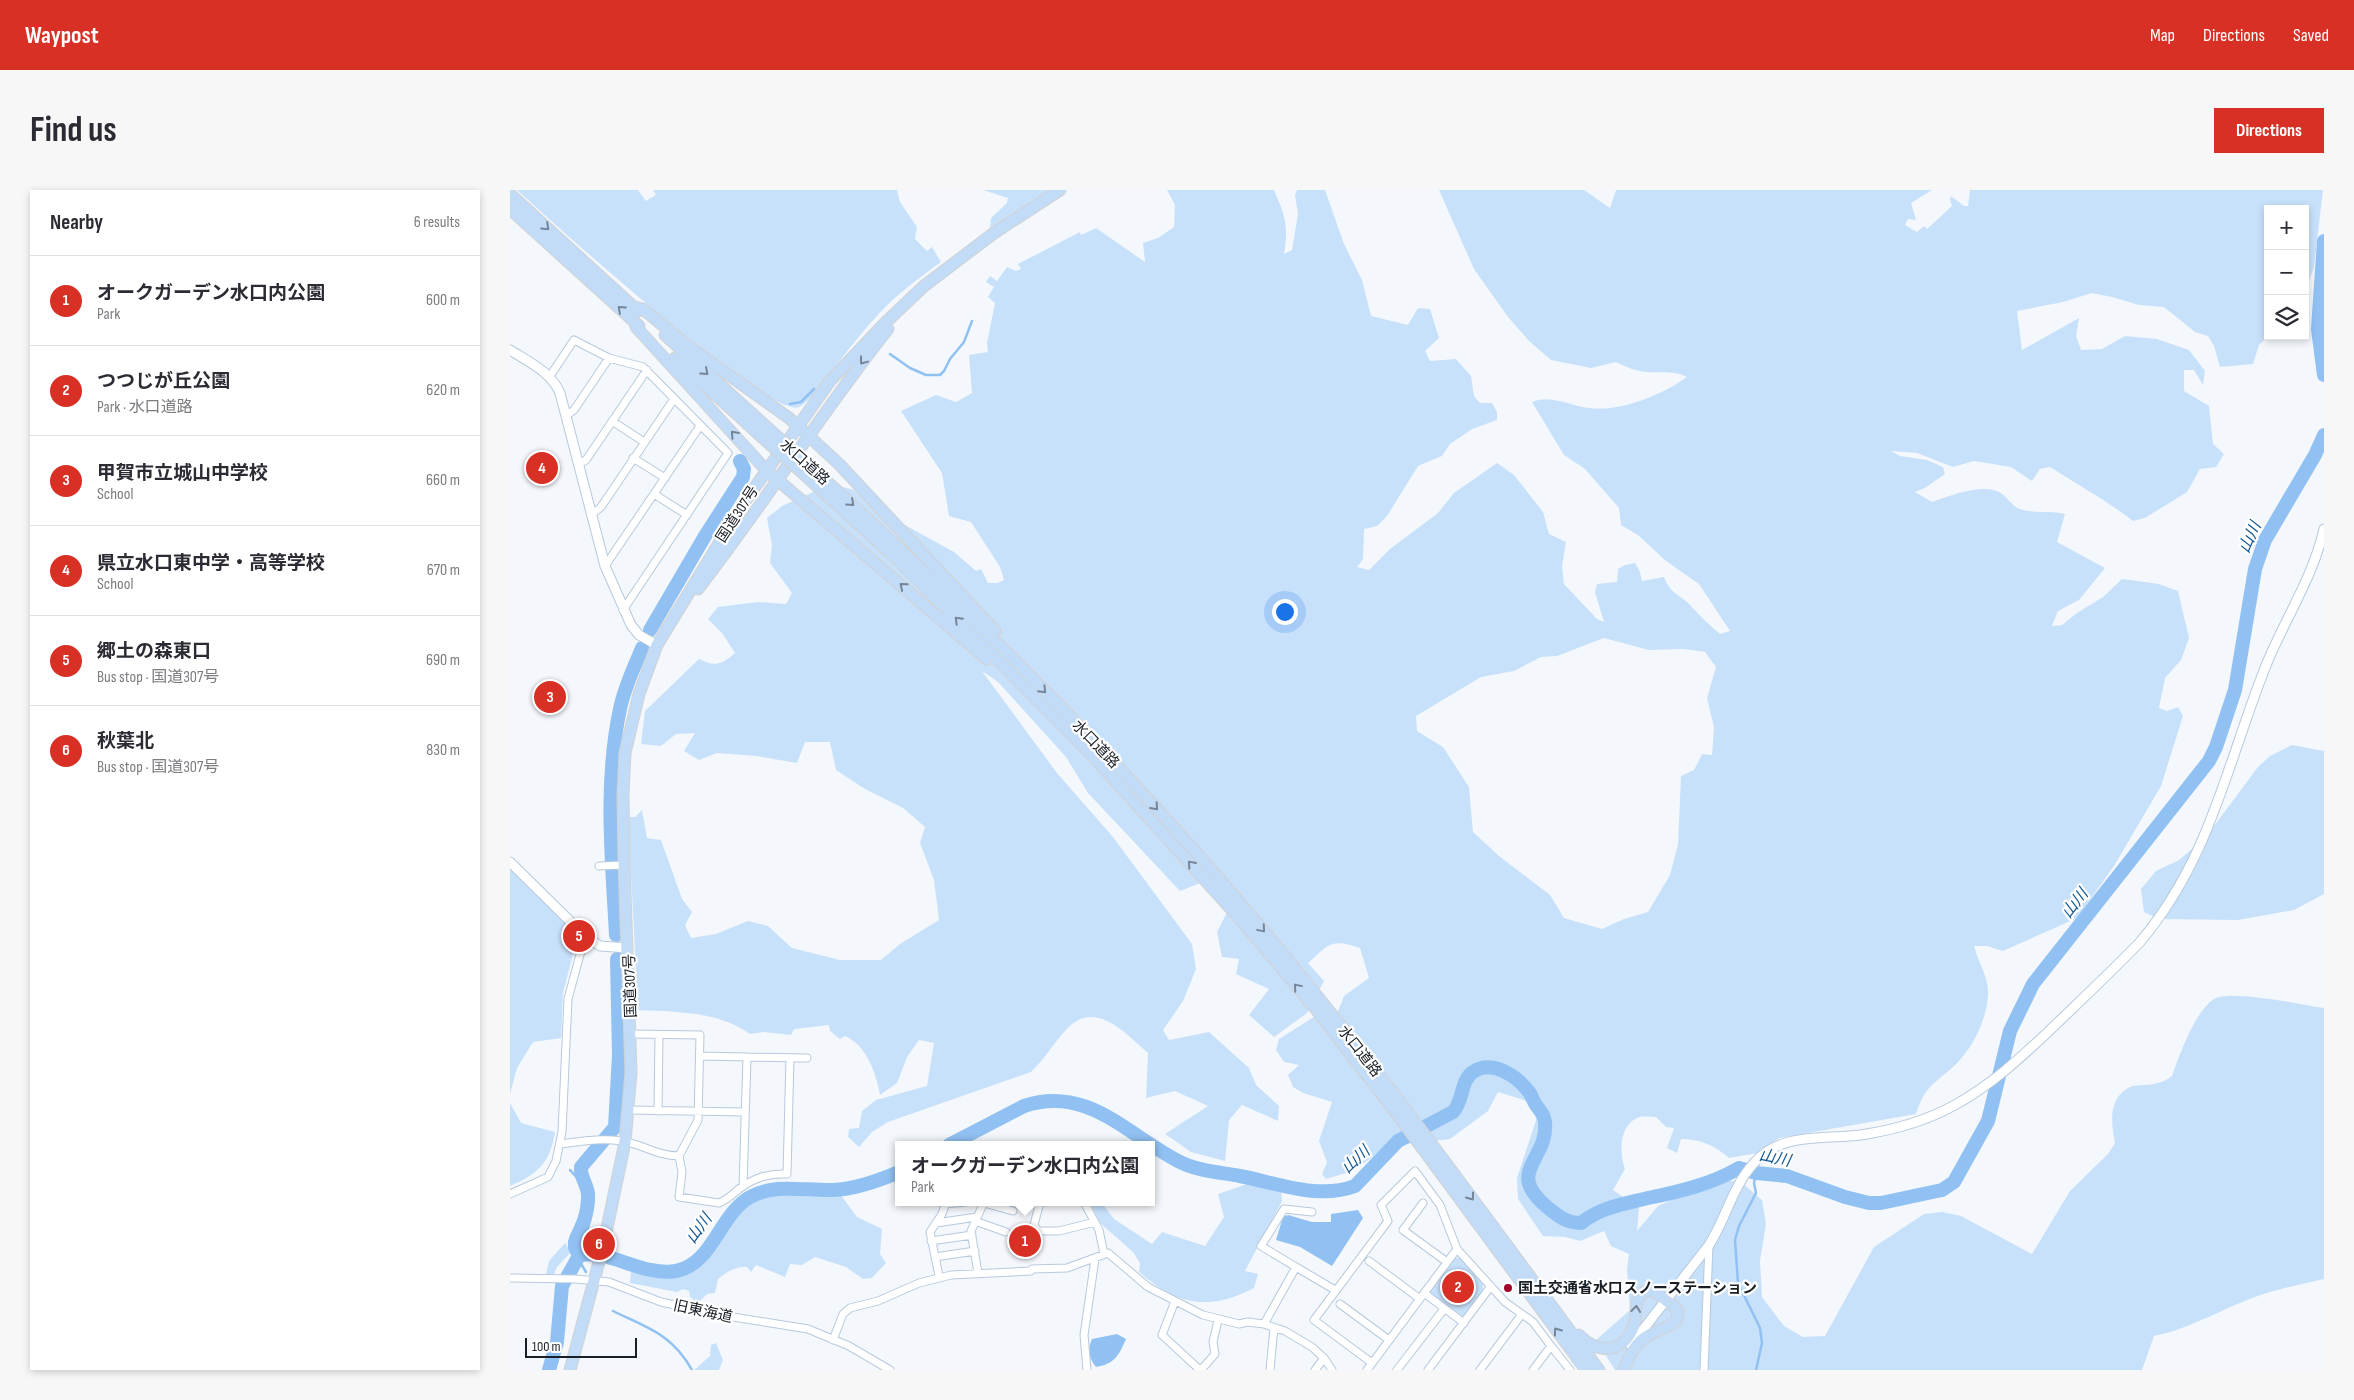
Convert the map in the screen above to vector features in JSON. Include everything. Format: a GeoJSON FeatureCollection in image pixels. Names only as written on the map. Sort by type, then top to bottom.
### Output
{"type":"FeatureCollection","features":[{"type":"Feature","properties":{"kind":"highway"},"geometry":{"type":"LineString","coordinates":[[903,308],[924,286],[959,258],[1060,190]]}},
{"type":"Feature","properties":{"kind":"highway","name":"水口道路"},"geometry":{"type":"LineString","coordinates":[[510,194],[634,307],[776,443]]}},
{"type":"Feature","properties":{"kind":"highway","name":"水口道路"},"geometry":{"type":"LineString","coordinates":[[510,209],[635,322],[934,580],[1021,667],[1123,772],[1236,899],[1343,1028],[1407,1119]]}},
{"type":"Feature","properties":{"kind":"highway"},"geometry":{"type":"LineString","coordinates":[[634,307],[643,309],[688,346],[778,410],[839,464],[1009,646],[1020,659],[1021,667]]}},
{"type":"Feature","properties":{"kind":"highway","name":"国道307号"},"geometry":{"type":"LineString","coordinates":[[570,1370],[599,1264],[626,1142],[629,1110],[631,1034],[628,948],[617,865],[625,753],[639,694],[657,645],[742,504],[830,381],[851,357],[903,308]]}},
{"type":"Feature","properties":{"kind":"highway","name":"国道307号"},"geometry":{"type":"LineString","coordinates":[[682,606],[729,550],[808,436],[903,308]]}},
{"type":"Feature","properties":{"kind":"highway"},"geometry":{"type":"LineString","coordinates":[[635,322],[636,327],[766,470],[940,617],[1026,693],[1034,696]]}},
{"type":"Feature","properties":{"kind":"highway"},"geometry":{"type":"LineString","coordinates":[[778,410],[795,413],[812,406]]}},
{"type":"Feature","properties":{"kind":"highway","name":"水口道路"},"geometry":{"type":"LineString","coordinates":[[799,463],[1034,696],[1164,832],[1241,920],[1407,1119],[1599,1370]]}},
{"type":"Feature","properties":{"kind":"highway","name":"水口道路"},"geometry":{"type":"LineString","coordinates":[[1428,1146],[1586,1370]]}},
{"type":"Feature","properties":{"kind":"highway"},"geometry":{"type":"LineString","coordinates":[[1567,1327],[1593,1347],[1601,1349],[1613,1348],[1625,1339],[1632,1330],[1637,1300],[1643,1292],[1652,1290],[1678,1312],[1678,1320],[1670,1326],[1645,1337],[1630,1356],[1624,1370]]}},
{"type":"Feature","properties":{"kind":"street"},"geometry":{"type":"LineString","coordinates":[[550,376],[574,340],[609,358],[643,367],[728,453],[623,610]]}},
{"type":"Feature","properties":{"kind":"street"},"geometry":{"type":"LineString","coordinates":[[510,350],[550,376],[560,392],[605,566],[623,610],[639,635],[657,645]]}},
{"type":"Feature","properties":{"kind":"street"},"geometry":{"type":"LineString","coordinates":[[566,416],[574,410],[609,358]]}},
{"type":"Feature","properties":{"kind":"street"},"geometry":{"type":"LineString","coordinates":[[578,464],[586,460],[647,370]]}},
{"type":"Feature","properties":{"kind":"street"},"geometry":{"type":"LineString","coordinates":[[591,515],[601,507],[674,399]]}},
{"type":"Feature","properties":{"kind":"street"},"geometry":{"type":"LineString","coordinates":[[612,421],[644,442]]}},
{"type":"Feature","properties":{"kind":"street"},"geometry":{"type":"LineString","coordinates":[[605,566],[700,426]]}},
{"type":"Feature","properties":{"kind":"street"},"geometry":{"type":"LineString","coordinates":[[633,458],[664,478]]}},
{"type":"Feature","properties":{"kind":"street"},"geometry":{"type":"LineString","coordinates":[[654,494],[686,515]]}},
{"type":"Feature","properties":{"kind":"street"},"geometry":{"type":"LineString","coordinates":[[1618,1370],[1629,1348],[1709,1245],[1744,1176],[1765,1151],[1782,1143],[1855,1136],[1906,1125],[1952,1107],[1985,1087],[2008,1070],[2140,942],[2180,887],[2208,831],[2264,670],[2317,552],[2324,529]]}},
{"type":"Feature","properties":{"kind":"street"},"geometry":{"type":"LineString","coordinates":[[510,862],[585,936],[600,946],[628,948]]}},
{"type":"Feature","properties":{"kind":"street"},"geometry":{"type":"LineString","coordinates":[[599,866],[617,865]]}},
{"type":"Feature","properties":{"kind":"street"},"geometry":{"type":"LineString","coordinates":[[510,1194],[548,1177],[556,1162],[560,1144],[568,999],[585,936]]}},
{"type":"Feature","properties":{"kind":"street"},"geometry":{"type":"LineString","coordinates":[[631,1034],[700,1035],[698,1120],[679,1156],[682,1172],[679,1197],[719,1203],[725,1201],[743,1186],[758,1178],[772,1173],[787,1174],[790,1058]]}},
{"type":"Feature","properties":{"kind":"street"},"geometry":{"type":"LineString","coordinates":[[658,1111],[659,1035]]}},
{"type":"Feature","properties":{"kind":"street"},"geometry":{"type":"LineString","coordinates":[[700,1056],[807,1058]]}},
{"type":"Feature","properties":{"kind":"street"},"geometry":{"type":"LineString","coordinates":[[743,1186],[747,1057]]}},
{"type":"Feature","properties":{"kind":"street"},"geometry":{"type":"LineString","coordinates":[[629,1110],[745,1112]]}},
{"type":"Feature","properties":{"kind":"street"},"geometry":{"type":"LineString","coordinates":[[560,1144],[605,1140],[626,1142],[662,1155],[679,1156]]}},
{"type":"Feature","properties":{"kind":"street"},"geometry":{"type":"LineString","coordinates":[[1372,1362],[1314,1320],[1388,1221],[1381,1205],[1415,1171],[1440,1205],[1456,1249],[1505,1302],[1533,1322],[1570,1370]]}},
{"type":"Feature","properties":{"kind":"street"},"geometry":{"type":"LineString","coordinates":[[1423,1203],[1403,1230],[1447,1262]]}},
{"type":"Feature","properties":{"kind":"street"},"geometry":{"type":"LineString","coordinates":[[939,1276],[930,1232],[942,1214],[944,1206]]}},
{"type":"Feature","properties":{"kind":"street"},"geometry":{"type":"LineString","coordinates":[[978,1273],[972,1231],[982,1206]]}},
{"type":"Feature","properties":{"kind":"street"},"geometry":{"type":"LineString","coordinates":[[995,1206],[1014,1211]]}},
{"type":"Feature","properties":{"kind":"street"},"geometry":{"type":"LineString","coordinates":[[1039,1206],[1034,1225],[1038,1231],[1059,1231],[1095,1222]]}},
{"type":"Feature","properties":{"kind":"street"},"geometry":{"type":"LineString","coordinates":[[1086,1206],[1095,1222],[1104,1254]]}},
{"type":"Feature","properties":{"kind":"street"},"geometry":{"type":"LineString","coordinates":[[1312,1212],[1284,1209],[1261,1246],[1335,1290]]}},
{"type":"Feature","properties":{"kind":"street"},"geometry":{"type":"LineString","coordinates":[[936,1223],[976,1219],[1006,1232]]}},
{"type":"Feature","properties":{"kind":"street"},"geometry":{"type":"LineString","coordinates":[[931,1241],[972,1235]]}},
{"type":"Feature","properties":{"kind":"street"},"geometry":{"type":"LineString","coordinates":[[1704,1370],[1709,1245]]}},
{"type":"Feature","properties":{"kind":"street"},"geometry":{"type":"LineString","coordinates":[[1366,1370],[1456,1249]]}},
{"type":"Feature","properties":{"kind":"street"},"geometry":{"type":"LineString","coordinates":[[935,1257],[975,1252]]}},
{"type":"Feature","properties":{"kind":"street"},"geometry":{"type":"LineString","coordinates":[[833,1340],[843,1314],[850,1308],[878,1300],[939,1276],[1067,1268],[1108,1254],[1148,1287],[1175,1301],[1218,1320],[1240,1324],[1248,1322],[1264,1324],[1296,1338],[1324,1358],[1332,1370]]}},
{"type":"Feature","properties":{"kind":"street"},"geometry":{"type":"LineString","coordinates":[[1087,1370],[1084,1335],[1095,1259]]}},
{"type":"Feature","properties":{"kind":"street"},"geometry":{"type":"LineString","coordinates":[[1369,1261],[1422,1296],[1444,1308],[1464,1323]]}},
{"type":"Feature","properties":{"kind":"street"},"geometry":{"type":"LineString","coordinates":[[1264,1324],[1296,1267]]}},
{"type":"Feature","properties":{"kind":"street","name":"旧東海道"},"geometry":{"type":"LineString","coordinates":[[510,1278],[551,1278],[609,1282],[661,1302],[727,1316],[808,1329],[890,1370]]}},
{"type":"Feature","properties":{"kind":"street"},"geometry":{"type":"LineString","coordinates":[[1428,1370],[1491,1286]]}},
{"type":"Feature","properties":{"kind":"street"},"geometry":{"type":"LineString","coordinates":[[1175,1301],[1162,1335],[1201,1370],[1215,1354],[1214,1342],[1218,1320]]}},
{"type":"Feature","properties":{"kind":"street"},"geometry":{"type":"LineString","coordinates":[[1340,1304],[1389,1340]]}},
{"type":"Feature","properties":{"kind":"street"},"geometry":{"type":"LineString","coordinates":[[1398,1370],[1444,1308]]}},
{"type":"Feature","properties":{"kind":"street"},"geometry":{"type":"LineString","coordinates":[[1480,1370],[1522,1314]]}},
{"type":"Feature","properties":{"kind":"street"},"geometry":{"type":"LineString","coordinates":[[1270,1370],[1274,1328]]}},
{"type":"Feature","properties":{"kind":"street"},"geometry":{"type":"LineString","coordinates":[[1533,1370],[1552,1346]]}},
{"type":"Feature","properties":{"kind":"street"},"geometry":{"type":"LineString","coordinates":[[1315,1370],[1324,1358]]}},
{"type":"Feature","properties":{"kind":"shaded area"},"geometry":{"type":"Polygon","coordinates":[[[517,190],[638,190],[646,201],[656,195],[653,190],[897,190],[900,202],[917,227],[915,239],[927,251],[932,247],[941,262],[896,297],[885,308],[848,350],[819,388],[799,407],[780,403],[747,383],[705,352],[570,238],[517,190]]]}},
{"type":"Feature","properties":{"kind":"shaded area"},"geometry":{"type":"Polygon","coordinates":[[[983,190],[1049,190],[990,228],[991,218],[1007,203],[1008,198],[983,190]]]}},
{"type":"Feature","properties":{"kind":"shaded area"},"geometry":{"type":"Polygon","coordinates":[[[1167,190],[1274,190],[1285,221],[1284,254],[1292,250],[1298,214],[1295,195],[1297,190],[1325,190],[1344,244],[1362,280],[1371,316],[1408,325],[1418,308],[1430,309],[1439,338],[1425,351],[1430,361],[1456,359],[1471,376],[1474,396],[1480,403],[1492,403],[1497,412],[1497,420],[1472,429],[1450,444],[1442,456],[1418,466],[1387,516],[1377,526],[1364,529],[1363,559],[1357,567],[1369,570],[1390,549],[1438,513],[1454,493],[1497,463],[1514,475],[1543,512],[1549,534],[1566,542],[1562,566],[1564,584],[1597,619],[1604,622],[1595,592],[1597,584],[1617,582],[1618,569],[1635,563],[1642,581],[1664,577],[1672,590],[1720,634],[1730,631],[1699,584],[1666,561],[1638,535],[1621,525],[1619,508],[1585,469],[1564,455],[1532,402],[1546,399],[1601,409],[1627,405],[1666,390],[1687,377],[1672,373],[1638,371],[1616,362],[1591,368],[1551,360],[1530,342],[1508,317],[1474,269],[1439,190],[1584,190],[1610,208],[1616,190],[1932,190],[1911,203],[1916,220],[1908,219],[1905,225],[1917,232],[1924,226],[1927,229],[1952,206],[1951,196],[1964,206],[1968,206],[1970,190],[2323,190],[2314,267],[2309,281],[2309,205],[2264,205],[2264,340],[2259,345],[2253,364],[2220,367],[2214,346],[2208,336],[2195,332],[2164,307],[2139,305],[2092,293],[2063,302],[2017,311],[2022,350],[2079,318],[2076,336],[2081,350],[2102,349],[2125,336],[2157,339],[2189,350],[2205,371],[2203,385],[2194,370],[2184,370],[2184,391],[2209,406],[2213,444],[2224,454],[2216,467],[2200,469],[2187,492],[2145,518],[2133,521],[2102,499],[2050,467],[2040,469],[2032,481],[2011,467],[1974,461],[1953,467],[1917,453],[1891,451],[1900,456],[1927,460],[1943,467],[1945,474],[1925,488],[1915,492],[1932,502],[1966,491],[1984,489],[1999,492],[2020,509],[2065,514],[2057,542],[2105,568],[2079,600],[2058,611],[2052,626],[2062,625],[2103,597],[2122,579],[2159,584],[2178,591],[2189,638],[2181,660],[2165,678],[2159,708],[2167,711],[2178,707],[2183,716],[2161,786],[2114,866],[2077,918],[2003,951],[1987,946],[1974,946],[1988,988],[1985,1014],[1977,1034],[1966,1052],[1926,1092],[1916,1114],[1779,1138],[1758,1153],[1729,1158],[1706,1144],[1688,1139],[1681,1139],[1677,1153],[1667,1148],[1674,1128],[1666,1127],[1656,1117],[1640,1117],[1633,1120],[1624,1132],[1622,1155],[1625,1169],[1613,1190],[1639,1208],[1637,1231],[1658,1206],[1714,1181],[1740,1181],[1762,1200],[1766,1224],[1760,1261],[1762,1297],[1784,1326],[1803,1337],[1825,1336],[1874,1247],[1924,1214],[1942,1212],[1961,1216],[2032,1254],[2070,1191],[2108,1154],[2115,1143],[2113,1112],[2118,1098],[2123,1092],[2133,1086],[2160,1083],[2172,1076],[2194,1023],[2200,1013],[2214,999],[2222,996],[2235,996],[2267,999],[2324,1008],[2324,1279],[2261,1295],[2168,1333],[2154,1336],[2142,1370],[1615,1370],[1596,1340],[1630,1310],[1627,1269],[1629,1254],[1611,1246],[1604,1231],[1580,1241],[1565,1237],[1543,1236],[1518,1199],[1517,1178],[1540,1108],[1524,1100],[1498,1092],[1488,1111],[1450,1139],[1389,1146],[1352,1171],[1326,1179],[1322,1174],[1327,1162],[1319,1141],[1332,1102],[1303,1093],[1293,1087],[1288,1075],[1299,1065],[1284,1062],[1276,1050],[1279,1039],[1317,1015],[1338,1011],[1344,996],[1369,978],[1360,948],[1336,943],[1326,947],[1308,963],[1324,981],[1307,1013],[1274,1037],[1249,1015],[1269,989],[1236,974],[1239,959],[1222,957],[1217,932],[1238,891],[1221,875],[1180,891],[1088,793],[1066,757],[998,682],[982,671],[1057,773],[1113,837],[1192,944],[1196,969],[1183,1001],[1163,1030],[1169,1040],[1209,1032],[1249,1068],[1256,1085],[1279,1106],[1278,1121],[1242,1105],[1229,1120],[1225,1161],[1191,1152],[1165,1134],[1208,1106],[1175,1091],[1146,1098],[1148,1053],[1119,1028],[1109,1022],[1087,1017],[1076,1021],[1065,1031],[1031,1072],[888,1122],[872,1132],[859,1147],[848,1137],[849,1129],[859,1128],[862,1111],[876,1100],[927,1086],[934,1043],[919,1040],[907,1057],[897,1083],[880,1095],[873,1069],[865,1053],[845,1036],[840,1039],[830,1031],[829,1025],[794,1029],[791,1035],[764,1032],[750,1034],[738,1026],[711,1017],[682,1012],[638,1010],[628,817],[635,817],[642,810],[647,838],[661,840],[682,899],[692,912],[685,925],[691,938],[716,934],[748,921],[768,926],[792,948],[840,960],[881,960],[900,944],[939,920],[934,880],[920,843],[925,827],[903,808],[865,789],[836,770],[830,742],[805,742],[797,763],[756,756],[717,753],[699,760],[684,751],[695,733],[676,734],[661,746],[641,744],[645,711],[699,659],[718,664],[735,653],[722,633],[708,619],[718,607],[758,602],[786,604],[792,593],[770,563],[772,545],[767,518],[782,506],[831,484],[854,490],[874,508],[954,552],[976,571],[981,569],[988,583],[997,583],[1004,580],[1000,567],[971,522],[949,516],[942,473],[901,411],[936,395],[956,402],[972,393],[969,355],[988,352],[987,343],[995,303],[988,297],[994,287],[986,282],[990,276],[997,281],[1007,267],[1016,271],[1021,269],[1018,264],[1080,232],[1081,235],[1096,228],[1145,262],[1143,243],[1158,238],[1174,227],[1175,205],[1167,190]],[[1604,638],[1557,656],[1541,657],[1514,671],[1481,677],[1416,716],[1417,731],[1443,747],[1469,787],[1473,832],[1499,856],[1550,895],[1564,918],[1602,929],[1624,919],[1648,912],[1670,875],[1678,844],[1681,776],[1694,770],[1702,754],[1712,755],[1714,727],[1707,698],[1716,667],[1705,652],[1684,649],[1649,650],[1604,638]]]}},
{"type":"Feature","properties":{"kind":"shaded area"},"geometry":{"type":"Polygon","coordinates":[[[2292,745],[2324,751],[2324,894],[2294,910],[2238,920],[2159,919],[2144,912],[2141,889],[2156,871],[2179,860],[2205,838],[2258,767],[2270,756],[2292,745]]]}},
{"type":"Feature","properties":{"kind":"shaded area"},"geometry":{"type":"Polygon","coordinates":[[[510,868],[559,913],[575,936],[574,950],[563,993],[561,1038],[533,1042],[517,1068],[510,1094],[510,868]]]}},
{"type":"Feature","properties":{"kind":"shaded area"},"geometry":{"type":"Polygon","coordinates":[[[510,1103],[521,1123],[555,1132],[550,1152],[541,1166],[528,1177],[510,1186],[510,1103]]]}},
{"type":"Feature","properties":{"kind":"shaded area"},"geometry":{"type":"Polygon","coordinates":[[[1253,1182],[1281,1190],[1282,1201],[1245,1271],[1258,1274],[1254,1288],[1237,1296],[1207,1302],[1180,1298],[1167,1292],[1139,1272],[1140,1263],[1133,1252],[1100,1223],[1092,1206],[1104,1206],[1114,1219],[1152,1244],[1162,1232],[1205,1246],[1224,1217],[1218,1194],[1253,1182]]]}},
{"type":"Feature","properties":{"kind":"shaded area"},"geometry":{"type":"Polygon","coordinates":[[[785,1190],[840,1194],[857,1217],[882,1229],[880,1254],[886,1263],[872,1278],[863,1279],[846,1267],[815,1257],[802,1265],[790,1264],[785,1277],[756,1265],[751,1272],[747,1267],[739,1267],[718,1279],[715,1293],[707,1294],[700,1301],[695,1301],[690,1297],[689,1291],[683,1289],[677,1292],[630,1283],[631,1270],[650,1276],[661,1277],[683,1273],[699,1263],[733,1218],[746,1205],[762,1195],[785,1190]]]}},
{"type":"Feature","properties":{"kind":"shaded area"},"geometry":{"type":"Polygon","coordinates":[[[565,1243],[571,1252],[557,1267],[554,1274],[546,1274],[549,1261],[565,1243]]]}},
{"type":"Feature","properties":{"kind":"shaded area"},"geometry":{"type":"Polygon","coordinates":[[[1454,1258],[1460,1258],[1483,1283],[1483,1291],[1463,1318],[1459,1318],[1430,1295],[1430,1291],[1454,1258]]]}},
{"type":"Feature","properties":{"kind":"shaded area"},"geometry":{"type":"Polygon","coordinates":[[[716,1343],[723,1360],[719,1370],[694,1370],[710,1356],[711,1345],[716,1343]]]}},
{"type":"Feature","properties":{"kind":"water"},"geometry":{"type":"Polygon","coordinates":[[[1358,1210],[1363,1218],[1332,1266],[1300,1247],[1276,1240],[1283,1217],[1288,1215],[1312,1222],[1331,1222],[1331,1214],[1358,1210]]]}},
{"type":"Feature","properties":{"kind":"water"},"geometry":{"type":"Polygon","coordinates":[[[1117,1334],[1126,1339],[1116,1358],[1108,1364],[1096,1367],[1090,1354],[1092,1339],[1117,1334]]]}},
{"type":"Feature","properties":{"kind":"waterway","name":"山川"},"geometry":{"type":"LineString","coordinates":[[2324,241],[2318,329],[2324,375]]}},
{"type":"Feature","properties":{"kind":"waterway"},"geometry":{"type":"LineString","coordinates":[[890,354],[910,368],[926,375],[940,375],[964,342],[972,321]]}},
{"type":"Feature","properties":{"kind":"waterway"},"geometry":{"type":"LineString","coordinates":[[790,404],[801,402],[814,389]]}},
{"type":"Feature","properties":{"kind":"waterway","name":"山川"},"geometry":{"type":"LineString","coordinates":[[1155,1147],[1178,1161],[1208,1171],[1298,1189],[1312,1191],[1341,1190],[1355,1186],[1398,1141],[1453,1112],[1469,1076],[1480,1068],[1488,1067],[1504,1071],[1518,1080],[1529,1092],[1543,1115],[1545,1122],[1544,1135],[1541,1146],[1531,1165],[1529,1184],[1535,1195],[1547,1207],[1571,1222],[1581,1223],[1597,1213],[1613,1207],[1695,1187],[1718,1179],[1739,1168],[1756,1173],[1787,1176],[1845,1197],[1869,1203],[1881,1203],[1942,1190],[1954,1182],[1988,1121],[2010,1031],[2033,984],[2209,761],[2216,747],[2235,690],[2255,569],[2265,540],[2315,455],[2324,435]]}},
{"type":"Feature","properties":{"kind":"waterway"},"geometry":{"type":"LineString","coordinates":[[650,630],[705,536],[743,477],[744,469],[740,461]]}},
{"type":"Feature","properties":{"kind":"waterway"},"geometry":{"type":"LineString","coordinates":[[616,935],[610,822],[612,765],[622,701],[642,648]]}},
{"type":"Feature","properties":{"kind":"waterway"},"geometry":{"type":"LineString","coordinates":[[579,1256],[575,1247],[584,1221],[588,1201],[581,1167],[615,1127],[619,1055],[617,959]]}},
{"type":"Feature","properties":{"kind":"waterway","name":"山川"},"geometry":{"type":"LineString","coordinates":[[957,1141],[1024,1106],[1047,1101],[1067,1102],[1087,1107],[1123,1126],[1146,1141]]}},
{"type":"Feature","properties":{"kind":"waterway"},"geometry":{"type":"LineString","coordinates":[[570,1170],[576,1176],[582,1189],[583,1203],[569,1244],[586,1272]]}},
{"type":"Feature","properties":{"kind":"waterway"},"geometry":{"type":"LineString","coordinates":[[1756,1173],[1754,1183],[1756,1193],[1739,1226],[1735,1240],[1738,1283],[1760,1328],[1762,1343],[1756,1370]]}},
{"type":"Feature","properties":{"kind":"waterway","name":"山川"},"geometry":{"type":"LineString","coordinates":[[549,1370],[557,1342],[562,1286],[579,1256],[601,1255],[650,1270],[676,1271],[689,1267],[699,1259],[739,1205],[750,1197],[770,1190],[780,1189],[833,1190],[850,1188],[895,1174]]}},
{"type":"Feature","properties":{"kind":"waterway"},"geometry":{"type":"LineString","coordinates":[[613,1311],[658,1333],[676,1348],[692,1370]]}},
{"type":"Feature","properties":{"kind":"place","name":"県立水口東中学・高等学校"},"geometry":{"type":"Point","coordinates":[542,468]}},
{"type":"Feature","properties":{"kind":"place","name":"甲賀市立城山中学校"},"geometry":{"type":"Point","coordinates":[550,697]}},
{"type":"Feature","properties":{"kind":"place","name":"郷土の森東口"},"geometry":{"type":"Point","coordinates":[579,936]}},
{"type":"Feature","properties":{"kind":"place","name":"オークガーデン水口内公園"},"geometry":{"type":"Point","coordinates":[1025,1241]}},
{"type":"Feature","properties":{"kind":"place","name":"秋葉北"},"geometry":{"type":"Point","coordinates":[599,1244]}},
{"type":"Feature","properties":{"kind":"place","name":"つつじが丘公園"},"geometry":{"type":"Point","coordinates":[1458,1287]}},
{"type":"Feature","properties":{"kind":"place","name":"国土交通省水口スノーステーション"},"geometry":{"type":"Point","coordinates":[1508,1288]}}]}
